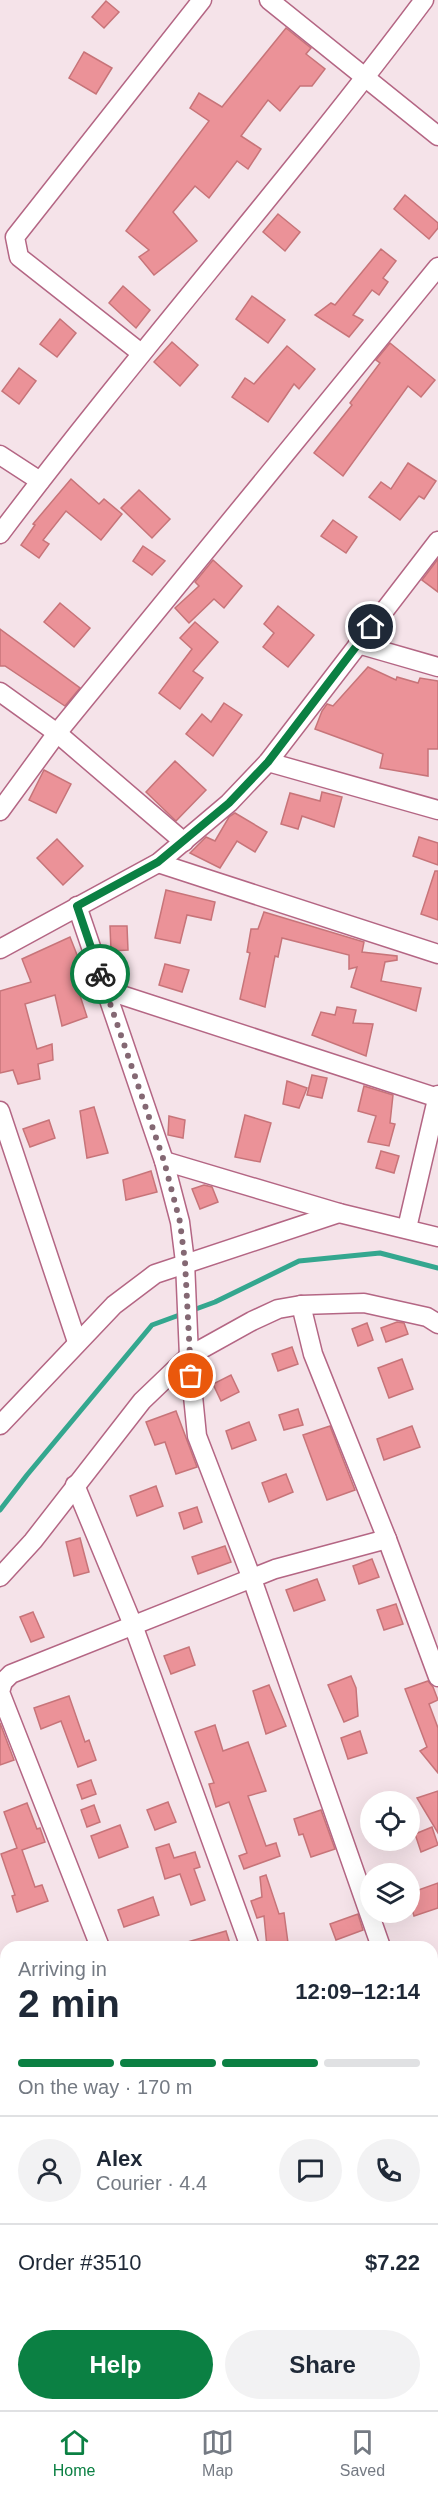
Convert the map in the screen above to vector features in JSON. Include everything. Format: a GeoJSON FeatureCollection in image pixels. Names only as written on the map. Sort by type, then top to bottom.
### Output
{"type":"FeatureCollection","features":[{"type":"Feature","properties":{"kind":"street"},"geometry":{"type":"LineString","coordinates":[[141,353],[20,257],[15,237],[202,0]]}},
{"type":"Feature","properties":{"kind":"street"},"geometry":{"type":"LineString","coordinates":[[269,0],[438,136]]}},
{"type":"Feature","properties":{"kind":"street"},"geometry":{"type":"LineString","coordinates":[[0,534],[141,353],[366,78],[424,0]]}},
{"type":"Feature","properties":{"kind":"street"},"geometry":{"type":"LineString","coordinates":[[0,811],[57,733],[438,267]]}},
{"type":"Feature","properties":{"kind":"street"},"geometry":{"type":"LineString","coordinates":[[0,454],[40,481]]}},
{"type":"Feature","properties":{"kind":"street"},"geometry":{"type":"LineString","coordinates":[[0,949],[158,862],[229,803],[268,762],[438,541]]}},
{"type":"Feature","properties":{"kind":"street"},"geometry":{"type":"LineString","coordinates":[[358,644],[438,667]]}},
{"type":"Feature","properties":{"kind":"street"},"geometry":{"type":"LineString","coordinates":[[0,692],[57,733],[184,842]]}},
{"type":"Feature","properties":{"kind":"street"},"geometry":{"type":"LineString","coordinates":[[268,762],[438,810]]}},
{"type":"Feature","properties":{"kind":"street"},"geometry":{"type":"LineString","coordinates":[[158,862],[438,954]]}},
{"type":"Feature","properties":{"kind":"street"},"geometry":{"type":"LineString","coordinates":[[77,906],[164,1161],[180,1222],[197,1436],[252,1580],[379,1941]]}},
{"type":"Feature","properties":{"kind":"street"},"geometry":{"type":"LineString","coordinates":[[106,990],[438,1097],[407,1227]]}},
{"type":"Feature","properties":{"kind":"street"},"geometry":{"type":"LineString","coordinates":[[0,1111],[77,1342]]}},
{"type":"Feature","properties":{"kind":"street"},"geometry":{"type":"LineString","coordinates":[[164,1161],[339,1213],[407,1227],[438,1237]]}},
{"type":"Feature","properties":{"kind":"street"},"geometry":{"type":"LineString","coordinates":[[0,1425],[114,1305],[154,1274],[185,1271],[339,1213]]}},
{"type":"Feature","properties":{"kind":"street"},"geometry":{"type":"LineString","coordinates":[[0,1577],[33,1541],[142,1401],[189,1356],[252,1321],[278,1310],[301,1305],[364,1303],[427,1317],[438,1324]]}},
{"type":"Feature","properties":{"kind":"street"},"geometry":{"type":"LineString","coordinates":[[301,1305],[313,1354],[387,1539],[438,1677]]}},
{"type":"Feature","properties":{"kind":"street"},"geometry":{"type":"LineString","coordinates":[[75,1485],[133,1625],[248,1941]]}},
{"type":"Feature","properties":{"kind":"street"},"geometry":{"type":"LineString","coordinates":[[98,1941],[0,1692],[2,1679],[275,1569],[387,1539]]}},
{"type":"Feature","properties":{"kind":"building"},"geometry":{"type":"Polygon","coordinates":[[[106,1],[119,12],[104,28],[92,17],[106,1]]]}},
{"type":"Feature","properties":{"kind":"building"},"geometry":{"type":"Polygon","coordinates":[[[286,28],[311,48],[306,54],[325,69],[312,86],[300,86],[280,111],[268,100],[241,136],[261,149],[248,169],[237,161],[209,198],[195,186],[173,212],[197,241],[154,275],[139,257],[149,250],[126,231],[209,121],[190,108],[199,93],[222,107],[286,28]]]}},
{"type":"Feature","properties":{"kind":"building"},"geometry":{"type":"Polygon","coordinates":[[[84,52],[112,68],[96,94],[69,78],[84,52]]]}},
{"type":"Feature","properties":{"kind":"building"},"geometry":{"type":"Polygon","coordinates":[[[405,195],[438,223],[438,228],[429,239],[394,209],[405,195]]]}},
{"type":"Feature","properties":{"kind":"building"},"geometry":{"type":"Polygon","coordinates":[[[278,214],[300,232],[285,251],[263,232],[278,214]]]}},
{"type":"Feature","properties":{"kind":"building"},"geometry":{"type":"Polygon","coordinates":[[[381,249],[396,261],[383,278],[388,282],[379,295],[372,290],[353,315],[363,320],[349,337],[315,315],[331,303],[335,305],[381,249]]]}},
{"type":"Feature","properties":{"kind":"building"},"geometry":{"type":"Polygon","coordinates":[[[123,286],[150,310],[136,328],[109,303],[123,286]]]}},
{"type":"Feature","properties":{"kind":"building"},"geometry":{"type":"Polygon","coordinates":[[[252,296],[285,320],[268,343],[236,319],[252,296]]]}},
{"type":"Feature","properties":{"kind":"building"},"geometry":{"type":"Polygon","coordinates":[[[60,319],[76,333],[57,357],[40,344],[60,319]]]}},
{"type":"Feature","properties":{"kind":"building"},"geometry":{"type":"Polygon","coordinates":[[[172,342],[198,365],[180,386],[154,362],[172,342]]]}},
{"type":"Feature","properties":{"kind":"building"},"geometry":{"type":"Polygon","coordinates":[[[390,343],[435,380],[421,397],[408,386],[343,476],[314,453],[352,405],[350,403],[380,363],[376,360],[390,343]]]}},
{"type":"Feature","properties":{"kind":"building"},"geometry":{"type":"Polygon","coordinates":[[[287,346],[315,369],[299,389],[294,384],[268,422],[232,397],[245,378],[254,384],[287,346]]]}},
{"type":"Feature","properties":{"kind":"building"},"geometry":{"type":"Polygon","coordinates":[[[19,368],[36,381],[19,404],[2,391],[19,368]]]}},
{"type":"Feature","properties":{"kind":"building"},"geometry":{"type":"Polygon","coordinates":[[[408,463],[436,481],[424,499],[419,496],[400,520],[369,497],[381,482],[391,489],[408,463]]]}},
{"type":"Feature","properties":{"kind":"building"},"geometry":{"type":"Polygon","coordinates":[[[71,479],[99,504],[104,499],[122,514],[101,540],[66,511],[43,540],[49,544],[39,558],[21,545],[35,525],[33,524],[71,479]]]}},
{"type":"Feature","properties":{"kind":"building"},"geometry":{"type":"Polygon","coordinates":[[[139,490],[170,519],[152,538],[121,508],[139,490]]]}},
{"type":"Feature","properties":{"kind":"building"},"geometry":{"type":"Polygon","coordinates":[[[333,520],[357,537],[346,553],[321,536],[333,520]]]}},
{"type":"Feature","properties":{"kind":"building"},"geometry":{"type":"Polygon","coordinates":[[[143,546],[165,561],[152,575],[133,561],[143,546]]]}},
{"type":"Feature","properties":{"kind":"building"},"geometry":{"type":"Polygon","coordinates":[[[438,559],[438,592],[422,580],[438,559]]]}},
{"type":"Feature","properties":{"kind":"building"},"geometry":{"type":"Polygon","coordinates":[[[213,560],[242,586],[224,608],[214,599],[189,623],[175,608],[199,586],[195,582],[213,560]]]}},
{"type":"Feature","properties":{"kind":"building"},"geometry":{"type":"Polygon","coordinates":[[[60,603],[90,628],[74,647],[44,622],[60,603]]]}},
{"type":"Feature","properties":{"kind":"building"},"geometry":{"type":"Polygon","coordinates":[[[278,606],[314,635],[288,667],[263,647],[274,633],[264,624],[278,606]]]}},
{"type":"Feature","properties":{"kind":"building"},"geometry":{"type":"Polygon","coordinates":[[[195,622],[218,642],[193,671],[203,678],[180,709],[159,693],[192,649],[180,638],[195,622]]]}},
{"type":"Feature","properties":{"kind":"building"},"geometry":{"type":"Polygon","coordinates":[[[0,629],[80,688],[65,706],[5,666],[0,666],[0,629]]]}},
{"type":"Feature","properties":{"kind":"building"},"geometry":{"type":"Polygon","coordinates":[[[368,667],[396,680],[397,677],[418,683],[420,678],[438,681],[438,749],[428,749],[428,776],[380,768],[383,754],[315,729],[327,704],[333,706],[368,667]]]}},
{"type":"Feature","properties":{"kind":"building"},"geometry":{"type":"Polygon","coordinates":[[[224,703],[242,715],[213,756],[186,734],[202,714],[211,722],[224,703]]]}},
{"type":"Feature","properties":{"kind":"building"},"geometry":{"type":"Polygon","coordinates":[[[175,761],[206,790],[176,821],[146,792],[175,761]]]}},
{"type":"Feature","properties":{"kind":"building"},"geometry":{"type":"Polygon","coordinates":[[[44,770],[71,784],[56,813],[29,800],[44,770]]]}},
{"type":"Feature","properties":{"kind":"building"},"geometry":{"type":"Polygon","coordinates":[[[322,792],[342,797],[334,827],[302,816],[298,829],[281,824],[290,793],[320,801],[322,792]]]}},
{"type":"Feature","properties":{"kind":"building"},"geometry":{"type":"Polygon","coordinates":[[[235,813],[267,832],[255,852],[237,841],[220,868],[190,853],[206,837],[215,841],[229,817],[235,813]]]}},
{"type":"Feature","properties":{"kind":"building"},"geometry":{"type":"Polygon","coordinates":[[[419,837],[438,843],[438,865],[413,856],[419,837]]]}},
{"type":"Feature","properties":{"kind":"building"},"geometry":{"type":"Polygon","coordinates":[[[57,839],[83,866],[63,885],[37,858],[57,839]]]}},
{"type":"Feature","properties":{"kind":"building"},"geometry":{"type":"Polygon","coordinates":[[[435,871],[438,871],[438,920],[421,914],[435,871]]]}},
{"type":"Feature","properties":{"kind":"building"},"geometry":{"type":"Polygon","coordinates":[[[166,890],[215,902],[211,920],[187,915],[180,943],[155,938],[166,890]]]}},
{"type":"Feature","properties":{"kind":"building"},"geometry":{"type":"Polygon","coordinates":[[[264,912],[364,942],[362,952],[397,956],[397,960],[385,962],[381,981],[421,988],[416,1011],[351,987],[357,967],[349,969],[349,955],[282,938],[278,957],[275,956],[265,1007],[240,999],[250,953],[247,952],[251,929],[258,929],[264,912]]]}},
{"type":"Feature","properties":{"kind":"building"},"geometry":{"type":"Polygon","coordinates":[[[110,926],[127,926],[128,950],[111,951],[110,926]]]}},
{"type":"Feature","properties":{"kind":"building"},"geometry":{"type":"Polygon","coordinates":[[[70,937],[83,970],[73,974],[87,1017],[62,1026],[55,995],[25,1004],[37,1049],[52,1044],[53,1060],[38,1064],[40,1079],[18,1084],[13,1070],[0,1073],[0,991],[31,982],[22,959],[70,937]]]}},
{"type":"Feature","properties":{"kind":"building"},"geometry":{"type":"Polygon","coordinates":[[[165,964],[189,970],[182,992],[159,985],[165,964]]]}},
{"type":"Feature","properties":{"kind":"building"},"geometry":{"type":"Polygon","coordinates":[[[337,1007],[356,1010],[353,1023],[373,1024],[366,1056],[312,1035],[321,1012],[335,1015],[337,1007]]]}},
{"type":"Feature","properties":{"kind":"building"},"geometry":{"type":"Polygon","coordinates":[[[312,1075],[327,1078],[322,1098],[307,1095],[312,1075]]]}},
{"type":"Feature","properties":{"kind":"building"},"geometry":{"type":"Polygon","coordinates":[[[287,1081],[307,1088],[299,1108],[283,1104],[287,1081]]]}},
{"type":"Feature","properties":{"kind":"building"},"geometry":{"type":"Polygon","coordinates":[[[364,1086],[393,1095],[390,1123],[395,1124],[389,1146],[368,1142],[376,1116],[358,1111],[364,1086]]]}},
{"type":"Feature","properties":{"kind":"building"},"geometry":{"type":"Polygon","coordinates":[[[94,1107],[108,1153],[87,1158],[80,1111],[94,1107]]]}},
{"type":"Feature","properties":{"kind":"building"},"geometry":{"type":"Polygon","coordinates":[[[245,1115],[271,1123],[260,1162],[235,1157],[245,1115]]]}},
{"type":"Feature","properties":{"kind":"building"},"geometry":{"type":"Polygon","coordinates":[[[169,1116],[185,1120],[183,1138],[168,1135],[169,1116]]]}},
{"type":"Feature","properties":{"kind":"building"},"geometry":{"type":"Polygon","coordinates":[[[49,1120],[55,1138],[30,1147],[23,1129],[49,1120]]]}},
{"type":"Feature","properties":{"kind":"building"},"geometry":{"type":"Polygon","coordinates":[[[381,1151],[399,1156],[394,1173],[376,1168],[381,1151]]]}},
{"type":"Feature","properties":{"kind":"building"},"geometry":{"type":"Polygon","coordinates":[[[151,1171],[157,1192],[126,1200],[123,1180],[151,1171]]]}},
{"type":"Feature","properties":{"kind":"building"},"geometry":{"type":"Polygon","coordinates":[[[204,1185],[212,1187],[218,1202],[200,1209],[192,1189],[204,1185]]]}},
{"type":"Feature","properties":{"kind":"building"},"geometry":{"type":"Polygon","coordinates":[[[397,1322],[404,1323],[408,1334],[386,1342],[381,1328],[397,1322]]]}},
{"type":"Feature","properties":{"kind":"building"},"geometry":{"type":"Polygon","coordinates":[[[367,1323],[373,1340],[358,1346],[352,1329],[367,1323]]]}},
{"type":"Feature","properties":{"kind":"building"},"geometry":{"type":"Polygon","coordinates":[[[292,1347],[298,1364],[278,1371],[272,1354],[292,1347]]]}},
{"type":"Feature","properties":{"kind":"building"},"geometry":{"type":"Polygon","coordinates":[[[402,1359],[413,1389],[389,1398],[378,1368],[402,1359]]]}},
{"type":"Feature","properties":{"kind":"building"},"geometry":{"type":"Polygon","coordinates":[[[231,1375],[239,1392],[221,1401],[213,1384],[231,1375]]]}},
{"type":"Feature","properties":{"kind":"building"},"geometry":{"type":"Polygon","coordinates":[[[298,1409],[303,1425],[284,1430],[279,1415],[298,1409]]]}},
{"type":"Feature","properties":{"kind":"building"},"geometry":{"type":"Polygon","coordinates":[[[176,1411],[197,1467],[176,1474],[165,1442],[155,1445],[146,1422],[176,1411]]]}},
{"type":"Feature","properties":{"kind":"building"},"geometry":{"type":"Polygon","coordinates":[[[249,1422],[256,1440],[232,1449],[226,1431],[249,1422]]]}},
{"type":"Feature","properties":{"kind":"building"},"geometry":{"type":"Polygon","coordinates":[[[330,1426],[355,1490],[327,1500],[303,1435],[330,1426]]]}},
{"type":"Feature","properties":{"kind":"building"},"geometry":{"type":"Polygon","coordinates":[[[412,1426],[420,1447],[384,1460],[377,1439],[412,1426]]]}},
{"type":"Feature","properties":{"kind":"building"},"geometry":{"type":"Polygon","coordinates":[[[286,1474],[293,1492],[269,1502],[262,1483],[286,1474]]]}},
{"type":"Feature","properties":{"kind":"building"},"geometry":{"type":"Polygon","coordinates":[[[156,1486],[163,1506],[137,1516],[130,1496],[156,1486]]]}},
{"type":"Feature","properties":{"kind":"building"},"geometry":{"type":"Polygon","coordinates":[[[197,1507],[202,1522],[184,1529],[179,1513],[197,1507]]]}},
{"type":"Feature","properties":{"kind":"building"},"geometry":{"type":"Polygon","coordinates":[[[80,1538],[89,1572],[74,1576],[66,1542],[80,1538]]]}},
{"type":"Feature","properties":{"kind":"building"},"geometry":{"type":"Polygon","coordinates":[[[225,1546],[231,1562],[198,1574],[192,1557],[225,1546]]]}},
{"type":"Feature","properties":{"kind":"building"},"geometry":{"type":"Polygon","coordinates":[[[372,1559],[379,1577],[359,1584],[353,1566],[372,1559]]]}},
{"type":"Feature","properties":{"kind":"building"},"geometry":{"type":"Polygon","coordinates":[[[317,1579],[325,1600],[294,1611],[286,1590],[317,1579]]]}},
{"type":"Feature","properties":{"kind":"building"},"geometry":{"type":"Polygon","coordinates":[[[396,1604],[403,1624],[384,1630],[377,1610],[396,1604]]]}},
{"type":"Feature","properties":{"kind":"building"},"geometry":{"type":"Polygon","coordinates":[[[33,1612],[44,1637],[31,1642],[20,1617],[33,1612]]]}},
{"type":"Feature","properties":{"kind":"building"},"geometry":{"type":"Polygon","coordinates":[[[189,1647],[195,1665],[171,1674],[164,1656],[189,1647]]]}},
{"type":"Feature","properties":{"kind":"building"},"geometry":{"type":"Polygon","coordinates":[[[351,1676],[356,1688],[358,1716],[344,1722],[328,1685],[351,1676]]]}},
{"type":"Feature","properties":{"kind":"building"},"geometry":{"type":"Polygon","coordinates":[[[428,1681],[438,1700],[429,1704],[438,1728],[438,1773],[420,1751],[427,1747],[405,1689],[428,1681]]]}},
{"type":"Feature","properties":{"kind":"building"},"geometry":{"type":"Polygon","coordinates":[[[269,1685],[286,1726],[266,1734],[253,1691],[269,1685]]]}},
{"type":"Feature","properties":{"kind":"building"},"geometry":{"type":"Polygon","coordinates":[[[69,1696],[85,1742],[89,1740],[96,1760],[78,1767],[61,1721],[41,1729],[34,1708],[69,1696]]]}},
{"type":"Feature","properties":{"kind":"building"},"geometry":{"type":"Polygon","coordinates":[[[0,1723],[14,1760],[0,1765],[0,1723]]]}},
{"type":"Feature","properties":{"kind":"building"},"geometry":{"type":"Polygon","coordinates":[[[215,1725],[223,1751],[248,1742],[266,1791],[248,1796],[266,1846],[276,1843],[280,1856],[244,1869],[239,1856],[247,1853],[229,1802],[216,1807],[209,1784],[214,1783],[195,1732],[215,1725]]]}},
{"type":"Feature","properties":{"kind":"building"},"geometry":{"type":"Polygon","coordinates":[[[360,1731],[367,1753],[348,1759],[341,1738],[360,1731]]]}},
{"type":"Feature","properties":{"kind":"building"},"geometry":{"type":"Polygon","coordinates":[[[91,1780],[96,1794],[82,1799],[77,1785],[91,1780]]]}},
{"type":"Feature","properties":{"kind":"building"},"geometry":{"type":"Polygon","coordinates":[[[438,1791],[438,1833],[420,1803],[420,1797],[438,1791]]]}},
{"type":"Feature","properties":{"kind":"building"},"geometry":{"type":"Polygon","coordinates":[[[168,1802],[176,1822],[155,1830],[147,1810],[168,1802]]]}},
{"type":"Feature","properties":{"kind":"building"},"geometry":{"type":"Polygon","coordinates":[[[27,1803],[37,1829],[40,1828],[45,1842],[22,1850],[35,1887],[42,1885],[48,1901],[17,1912],[12,1896],[15,1895],[1,1854],[17,1848],[4,1812],[27,1803]]]}},
{"type":"Feature","properties":{"kind":"building"},"geometry":{"type":"Polygon","coordinates":[[[94,1805],[100,1822],[87,1827],[81,1810],[94,1805]]]}},
{"type":"Feature","properties":{"kind":"building"},"geometry":{"type":"Polygon","coordinates":[[[321,1810],[335,1849],[311,1857],[303,1834],[299,1835],[294,1819],[321,1810]]]}},
{"type":"Feature","properties":{"kind":"building"},"geometry":{"type":"Polygon","coordinates":[[[120,1825],[128,1847],[99,1858],[91,1836],[120,1825]]]}},
{"type":"Feature","properties":{"kind":"building"},"geometry":{"type":"Polygon","coordinates":[[[432,1827],[438,1845],[421,1852],[420,1832],[432,1827]]]}},
{"type":"Feature","properties":{"kind":"building"},"geometry":{"type":"Polygon","coordinates":[[[169,1844],[174,1858],[195,1852],[200,1867],[194,1869],[205,1900],[191,1905],[180,1874],[165,1879],[156,1848],[169,1844]]]}},
{"type":"Feature","properties":{"kind":"building"},"geometry":{"type":"Polygon","coordinates":[[[266,1875],[279,1914],[284,1913],[288,1941],[266,1941],[264,1916],[257,1918],[251,1901],[262,1897],[260,1877],[266,1875]]]}},
{"type":"Feature","properties":{"kind":"building"},"geometry":{"type":"Polygon","coordinates":[[[438,1883],[438,1908],[420,1914],[420,1889],[438,1883]]]}},
{"type":"Feature","properties":{"kind":"building"},"geometry":{"type":"Polygon","coordinates":[[[153,1897],[159,1915],[124,1927],[118,1910],[153,1897]]]}},
{"type":"Feature","properties":{"kind":"building"},"geometry":{"type":"Polygon","coordinates":[[[358,1914],[363,1930],[336,1940],[330,1924],[358,1914]]]}},
{"type":"Feature","properties":{"kind":"building"},"geometry":{"type":"Polygon","coordinates":[[[226,1931],[229,1941],[191,1941],[226,1931]]]}},
{"type":"Feature","properties":{"kind":"waterway"},"geometry":{"type":"LineString","coordinates":[[0,1510],[152,1325],[215,1302],[299,1261],[380,1253],[438,1268]]}},
{"type":"Feature","properties":{"kind":"way so far"},"geometry":{"type":"LineString","coordinates":[[100,974],[164,1161],[180,1222],[185,1262],[191,1376]]}},
{"type":"Feature","properties":{"kind":"route"},"geometry":{"type":"LineString","coordinates":[[100,974],[77,906],[158,862],[229,803],[268,762],[371,627]]}}]}
